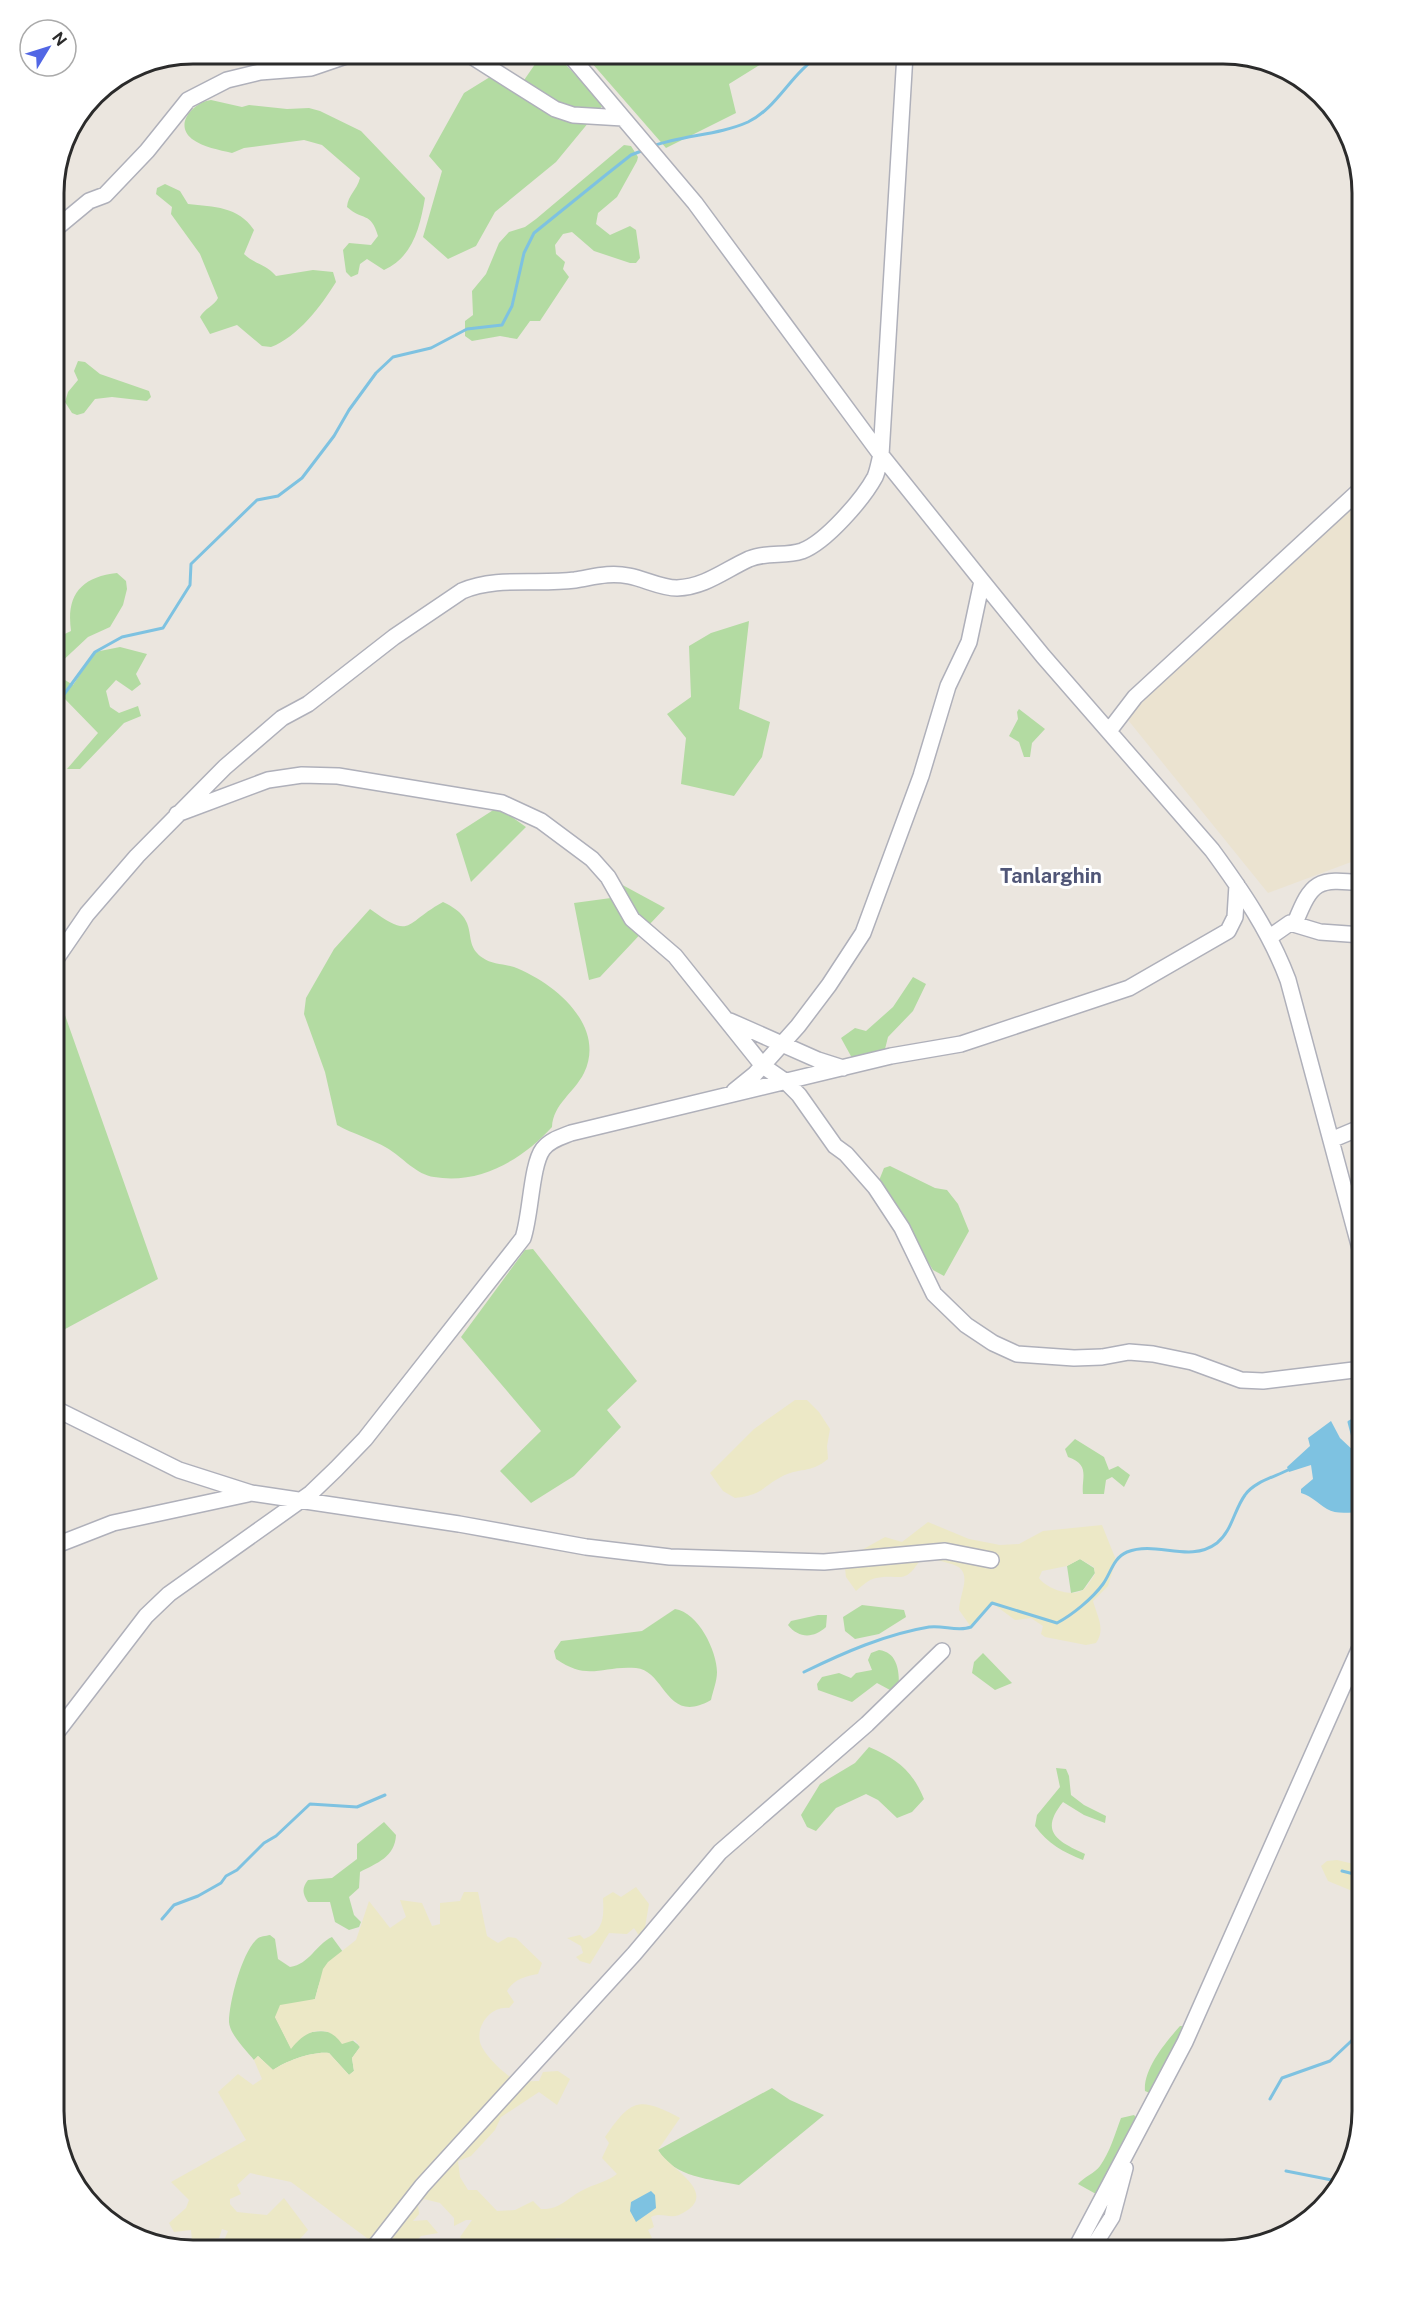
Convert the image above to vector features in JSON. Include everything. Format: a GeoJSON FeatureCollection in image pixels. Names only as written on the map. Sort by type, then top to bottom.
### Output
{"type":"FeatureCollection","features":[{"type":"Feature","properties":{"kind":"street"},"geometry":{"type":"LineString","coordinates":[[65,221],[89,201],[105,195],[116,185],[188,100],[227,80],[260,72],[311,68],[320,65]]}},
{"type":"Feature","properties":{"kind":"street"},"geometry":{"type":"LineString","coordinates":[[486,65],[555,108],[573,115],[623,118]]}},
{"type":"Feature","properties":{"kind":"street"},"geometry":{"type":"LineString","coordinates":[[578,65],[695,203],[881,455],[982,581],[1212,850],[1237,885],[1269,937],[1288,980],[1331,1140],[1352,1204]]}},
{"type":"Feature","properties":{"kind":"street"},"geometry":{"type":"LineString","coordinates":[[65,947],[87,914],[177,814],[261,734],[282,718],[308,704],[394,636],[462,591],[474,586],[499,583],[574,580],[604,574],[629,576],[671,587],[704,583],[765,553],[794,553],[816,544],[843,517],[877,474],[881,455],[904,65]]}},
{"type":"Feature","properties":{"kind":"street"},"geometry":{"type":"LineString","coordinates":[[1109,731],[1135,697],[1352,497]]}},
{"type":"Feature","properties":{"kind":"street"},"geometry":{"type":"LineString","coordinates":[[729,1095],[763,1066],[829,985],[863,933],[921,776],[948,686],[969,642],[982,581]]}},
{"type":"Feature","properties":{"kind":"street"},"geometry":{"type":"LineString","coordinates":[[177,814],[268,780],[302,775],[338,776],[502,803],[541,821],[592,859],[608,877],[632,919],[675,956],[763,1066],[786,1082],[815,1115],[835,1146],[846,1154],[875,1187],[902,1228],[934,1294],[951,1313],[993,1343],[1017,1354],[1037,1356],[1102,1357],[1128,1352],[1153,1354],[1192,1362],[1241,1380],[1263,1381],[1352,1371]]}},
{"type":"Feature","properties":{"kind":"street"},"geometry":{"type":"LineString","coordinates":[[1295,923],[1307,894],[1320,882],[1332,880],[1352,882]]}},
{"type":"Feature","properties":{"kind":"street"},"geometry":{"type":"LineString","coordinates":[[64,1723],[146,1616],[169,1594],[302,1499],[336,1469],[365,1438],[523,1238],[528,1224],[538,1157],[544,1147],[554,1139],[843,1068],[961,1044],[1129,988],[1228,931],[1234,917],[1237,885]]}},
{"type":"Feature","properties":{"kind":"street"},"geometry":{"type":"LineString","coordinates":[[1269,937],[1290,923],[1320,932],[1352,934]]}},
{"type":"Feature","properties":{"kind":"street"},"geometry":{"type":"LineString","coordinates":[[724,1017],[751,1032],[843,1068]]}},
{"type":"Feature","properties":{"kind":"street"},"geometry":{"type":"LineString","coordinates":[[1331,1140],[1352,1131]]}},
{"type":"Feature","properties":{"kind":"street"},"geometry":{"type":"LineString","coordinates":[[64,1413],[179,1470],[251,1493],[302,1499],[586,1547],[670,1557],[824,1562],[945,1551],[991,1560]]}},
{"type":"Feature","properties":{"kind":"street"},"geometry":{"type":"LineString","coordinates":[[64,1542],[113,1523],[201,1502],[251,1493]]}},
{"type":"Feature","properties":{"kind":"street"},"geometry":{"type":"LineString","coordinates":[[380,2239],[422,2186],[634,1954],[720,1852],[867,1725],[942,1651]]}},
{"type":"Feature","properties":{"kind":"street"},"geometry":{"type":"LineString","coordinates":[[1080,2240],[1185,2042],[1352,1666]]}},
{"type":"Feature","properties":{"kind":"street"},"geometry":{"type":"LineString","coordinates":[[1097,2240],[1112,2217],[1128,2152]]}},
{"type":"Feature","properties":{"kind":"shaded area"},"geometry":{"type":"Polygon","coordinates":[[[1352,505],[1352,862],[1268,893],[1128,720],[1131,713],[1352,505]]]}},
{"type":"Feature","properties":{"kind":"green space"},"geometry":{"type":"Polygon","coordinates":[[[534,65],[566,65],[603,105],[556,162],[495,212],[476,246],[448,259],[423,237],[442,171],[429,156],[464,93],[498,72],[520,86],[534,65]]]}},
{"type":"Feature","properties":{"kind":"green space"},"geometry":{"type":"Polygon","coordinates":[[[594,65],[759,65],[729,84],[736,113],[666,148],[594,65]]]}},
{"type":"Feature","properties":{"kind":"green space"},"geometry":{"type":"Polygon","coordinates":[[[211,100],[242,107],[249,105],[287,109],[309,108],[361,131],[425,198],[421,220],[413,240],[402,257],[384,270],[367,259],[360,264],[358,274],[351,277],[346,272],[343,250],[349,243],[371,245],[378,236],[369,220],[347,207],[360,178],[322,145],[304,140],[244,148],[232,153],[196,142],[187,133],[185,121],[193,109],[211,100]]]}},
{"type":"Feature","properties":{"kind":"green space"},"geometry":{"type":"Polygon","coordinates":[[[624,145],[631,146],[638,157],[637,161],[617,197],[598,213],[596,224],[610,235],[630,226],[636,230],[640,258],[636,263],[594,251],[572,232],[563,234],[555,245],[556,254],[565,262],[563,269],[569,277],[540,321],[530,321],[517,339],[500,336],[472,341],[465,336],[465,321],[473,315],[472,291],[486,274],[499,243],[509,232],[525,227],[536,219],[624,145]]]}},
{"type":"Feature","properties":{"kind":"green space"},"geometry":{"type":"Polygon","coordinates":[[[165,184],[180,191],[188,204],[225,209],[241,216],[254,230],[244,254],[276,276],[313,270],[333,272],[336,282],[316,310],[299,328],[271,347],[262,346],[237,325],[210,334],[200,317],[218,298],[200,254],[171,214],[172,207],[156,194],[157,188],[165,184]]]}},
{"type":"Feature","properties":{"kind":"green space"},"geometry":{"type":"Polygon","coordinates":[[[78,361],[85,362],[100,374],[149,391],[151,397],[147,401],[112,397],[95,399],[84,413],[77,415],[72,413],[65,402],[68,392],[78,380],[74,371],[78,361]]]}},
{"type":"Feature","properties":{"kind":"green space"},"geometry":{"type":"Polygon","coordinates":[[[117,573],[126,581],[127,589],[123,605],[110,627],[88,637],[65,659],[65,634],[71,631],[71,607],[74,598],[85,584],[104,575],[117,573]]]}},
{"type":"Feature","properties":{"kind":"green space"},"geometry":{"type":"Polygon","coordinates":[[[749,621],[739,709],[770,722],[762,757],[734,796],[681,784],[686,738],[667,714],[691,697],[689,646],[711,633],[749,621]]]}},
{"type":"Feature","properties":{"kind":"green space"},"geometry":{"type":"Polygon","coordinates":[[[120,647],[147,654],[136,674],[141,684],[132,691],[116,680],[106,691],[110,707],[119,713],[138,706],[141,716],[124,723],[80,769],[67,769],[98,733],[65,699],[65,680],[73,685],[95,652],[120,647]]]}},
{"type":"Feature","properties":{"kind":"green space"},"geometry":{"type":"Polygon","coordinates":[[[1019,709],[1045,729],[1032,743],[1030,757],[1024,757],[1019,742],[1009,736],[1018,719],[1019,709]]]}},
{"type":"Feature","properties":{"kind":"green space"},"geometry":{"type":"Polygon","coordinates":[[[498,807],[526,827],[471,882],[456,834],[498,807]]]}},
{"type":"Feature","properties":{"kind":"green space"},"geometry":{"type":"Polygon","coordinates":[[[617,882],[665,908],[600,977],[589,980],[574,903],[611,898],[617,882]]]}},
{"type":"Feature","properties":{"kind":"green space"},"geometry":{"type":"Polygon","coordinates":[[[443,902],[456,909],[463,917],[476,952],[486,960],[514,967],[545,983],[572,1008],[582,1022],[588,1038],[589,1055],[584,1073],[560,1105],[552,1127],[514,1159],[484,1173],[468,1177],[428,1176],[387,1148],[337,1125],[325,1072],[304,1014],[306,998],[334,949],[370,909],[384,919],[401,926],[414,922],[443,902]]]}},
{"type":"Feature","properties":{"kind":"green space"},"geometry":{"type":"Polygon","coordinates":[[[913,977],[926,984],[913,1011],[888,1037],[885,1049],[852,1058],[841,1038],[855,1028],[866,1031],[893,1007],[913,977]]]}},
{"type":"Feature","properties":{"kind":"green space"},"geometry":{"type":"Polygon","coordinates":[[[65,1014],[158,1279],[64,1329],[65,1014]]]}},
{"type":"Feature","properties":{"kind":"green space"},"geometry":{"type":"Polygon","coordinates":[[[890,1166],[935,1188],[947,1190],[958,1204],[969,1231],[944,1276],[933,1270],[878,1183],[884,1168],[890,1166]]]}},
{"type":"Feature","properties":{"kind":"green space"},"geometry":{"type":"Polygon","coordinates":[[[533,1249],[637,1381],[607,1410],[621,1427],[574,1476],[531,1503],[500,1471],[541,1431],[461,1337],[525,1250],[533,1249]]]}},
{"type":"Feature","properties":{"kind":"green space"},"geometry":{"type":"Polygon","coordinates":[[[1075,1439],[1104,1457],[1109,1470],[1118,1466],[1130,1475],[1124,1487],[1112,1477],[1106,1480],[1104,1494],[1083,1494],[1082,1468],[1075,1460],[1068,1457],[1065,1449],[1075,1439]]]}},
{"type":"Feature","properties":{"kind":"green space"},"geometry":{"type":"Polygon","coordinates":[[[1080,1559],[1094,1568],[1095,1573],[1083,1590],[1071,1593],[1067,1566],[1080,1559]]]}},
{"type":"Feature","properties":{"kind":"green space"},"geometry":{"type":"Polygon","coordinates":[[[862,1605],[904,1610],[906,1617],[879,1634],[855,1639],[845,1631],[843,1617],[862,1605]]]}},
{"type":"Feature","properties":{"kind":"green space"},"geometry":{"type":"Polygon","coordinates":[[[675,1609],[691,1617],[698,1625],[714,1654],[717,1672],[711,1700],[696,1706],[685,1706],[675,1702],[646,1671],[636,1668],[578,1670],[556,1659],[554,1651],[561,1641],[642,1631],[675,1609]]]}},
{"type":"Feature","properties":{"kind":"green space"},"geometry":{"type":"Polygon","coordinates":[[[827,1615],[826,1627],[812,1635],[797,1633],[788,1625],[791,1621],[827,1615]]]}},
{"type":"Feature","properties":{"kind":"green space"},"geometry":{"type":"Polygon","coordinates":[[[879,1650],[893,1657],[897,1666],[899,1683],[890,1690],[877,1683],[852,1702],[818,1690],[817,1684],[822,1677],[839,1673],[851,1678],[856,1673],[872,1670],[868,1660],[871,1653],[879,1650]]]}},
{"type":"Feature","properties":{"kind":"green space"},"geometry":{"type":"Polygon","coordinates":[[[983,1653],[1012,1683],[995,1690],[972,1673],[974,1662],[983,1653]]]}},
{"type":"Feature","properties":{"kind":"green space"},"geometry":{"type":"Polygon","coordinates":[[[869,1747],[888,1756],[903,1767],[914,1780],[924,1799],[912,1812],[897,1818],[878,1800],[866,1794],[836,1808],[816,1831],[807,1827],[801,1815],[820,1784],[855,1763],[869,1747]]]}},
{"type":"Feature","properties":{"kind":"green space"},"geometry":{"type":"Polygon","coordinates":[[[1056,1768],[1066,1769],[1071,1795],[1084,1805],[1106,1816],[1105,1823],[1084,1815],[1063,1802],[1056,1812],[1052,1821],[1054,1834],[1066,1845],[1085,1854],[1083,1860],[1056,1847],[1035,1826],[1037,1815],[1060,1787],[1056,1768]]]}},
{"type":"Feature","properties":{"kind":"green space"},"geometry":{"type":"Polygon","coordinates":[[[384,1822],[396,1835],[395,1843],[389,1854],[360,1872],[359,1888],[349,1897],[354,1915],[361,1922],[359,1927],[349,1930],[335,1922],[330,1902],[308,1902],[304,1888],[308,1880],[332,1878],[357,1859],[357,1844],[384,1822]]]}},
{"type":"Feature","properties":{"kind":"green space"},"geometry":{"type":"Polygon","coordinates":[[[270,1935],[275,1939],[278,1959],[290,1967],[303,1962],[332,1937],[343,1952],[331,1962],[324,1972],[315,1999],[275,2017],[291,2048],[300,2037],[307,2033],[323,2031],[332,2032],[355,2042],[360,2047],[352,2058],[354,2071],[349,2075],[329,2053],[300,2057],[273,2070],[258,2056],[254,2060],[232,2032],[229,2022],[234,1990],[246,1955],[257,1939],[270,1935]]]}},
{"type":"Feature","properties":{"kind":"green space"},"geometry":{"type":"Polygon","coordinates":[[[1180,2026],[1186,2026],[1154,2095],[1145,2091],[1145,2083],[1152,2065],[1180,2026]]]}},
{"type":"Feature","properties":{"kind":"green space"},"geometry":{"type":"Polygon","coordinates":[[[772,2088],[790,2100],[824,2115],[739,2185],[705,2179],[683,2172],[665,2159],[658,2150],[772,2088]]]}},
{"type":"Feature","properties":{"kind":"green space"},"geometry":{"type":"Polygon","coordinates":[[[1134,2115],[1140,2122],[1096,2194],[1078,2184],[1104,2161],[1121,2118],[1134,2115]]]}},
{"type":"Feature","properties":{"kind":"sand"},"geometry":{"type":"Polygon","coordinates":[[[795,1400],[807,1400],[819,1412],[830,1429],[827,1446],[828,1459],[816,1467],[787,1474],[751,1495],[735,1498],[723,1491],[710,1473],[754,1429],[795,1400]]]}},
{"type":"Feature","properties":{"kind":"sand"},"geometry":{"type":"Polygon","coordinates":[[[928,1522],[969,1539],[1000,1545],[1019,1544],[1043,1531],[1102,1525],[1116,1560],[1108,1586],[1093,1601],[1100,1622],[1099,1638],[1096,1643],[1086,1645],[1045,1637],[1041,1634],[1043,1626],[1031,1618],[1015,1620],[992,1603],[971,1627],[959,1610],[964,1581],[962,1570],[957,1566],[937,1560],[920,1560],[906,1576],[873,1579],[856,1591],[846,1577],[844,1560],[885,1537],[902,1542],[928,1522]],[[1080,1559],[1067,1566],[1042,1571],[1039,1578],[1059,1591],[1078,1592],[1085,1588],[1095,1574],[1094,1567],[1080,1559]]]}},
{"type":"Feature","properties":{"kind":"sand"},"geometry":{"type":"Polygon","coordinates":[[[1337,1860],[1352,1864],[1352,1891],[1328,1881],[1321,1866],[1327,1861],[1337,1860]]]}},
{"type":"Feature","properties":{"kind":"sand"},"geometry":{"type":"Polygon","coordinates":[[[636,1887],[649,1904],[645,1927],[647,1931],[640,1937],[634,1928],[627,1934],[609,1933],[590,1964],[580,1961],[576,1957],[583,1953],[581,1946],[567,1938],[580,1935],[584,1939],[591,1936],[601,1923],[603,1898],[613,1892],[621,1897],[636,1887]]]}},
{"type":"Feature","properties":{"kind":"sand"},"geometry":{"type":"Polygon","coordinates":[[[464,1892],[478,1892],[487,1936],[498,1943],[508,1937],[516,1938],[542,1963],[538,1974],[521,1979],[507,1991],[514,2002],[509,2008],[491,2013],[483,2023],[479,2035],[482,2047],[502,2071],[519,2081],[539,2081],[543,2072],[558,2071],[570,2079],[557,2105],[539,2092],[501,2117],[495,2130],[471,2156],[458,2161],[460,2177],[468,2190],[477,2190],[497,2211],[515,2210],[533,2201],[541,2209],[558,2206],[583,2190],[617,2174],[602,2158],[609,2143],[605,2137],[629,2108],[645,2104],[655,2106],[680,2118],[658,2150],[695,2190],[696,2199],[691,2207],[675,2216],[651,2217],[654,2227],[648,2230],[652,2238],[649,2239],[462,2239],[460,2237],[472,2220],[466,2220],[454,2226],[454,2218],[440,2203],[424,2199],[418,2205],[419,2214],[413,2221],[427,2220],[438,2233],[421,2236],[418,2239],[368,2239],[291,2182],[250,2173],[237,2185],[241,2194],[230,2199],[230,2204],[237,2212],[267,2215],[284,2198],[308,2230],[300,2239],[225,2239],[228,2231],[222,2229],[219,2238],[192,2239],[191,2230],[174,2232],[169,2223],[186,2208],[189,2200],[171,2182],[246,2140],[218,2092],[238,2074],[253,2085],[262,2079],[254,2060],[258,2056],[273,2070],[300,2057],[329,2053],[349,2075],[354,2071],[352,2058],[360,2047],[355,2040],[342,2044],[330,2033],[316,2031],[303,2037],[291,2049],[275,2017],[280,2005],[315,1999],[323,1969],[328,1962],[356,1940],[369,1901],[390,1928],[406,1917],[400,1900],[422,1903],[432,1926],[440,1924],[440,1903],[460,1901],[464,1892]]]}},
{"type":"Feature","properties":{"kind":"water"},"geometry":{"type":"Polygon","coordinates":[[[1331,1421],[1340,1438],[1352,1449],[1352,1512],[1331,1511],[1301,1493],[1301,1489],[1313,1479],[1311,1465],[1289,1472],[1287,1467],[1310,1446],[1308,1438],[1331,1421]]]}},
{"type":"Feature","properties":{"kind":"water"},"geometry":{"type":"Polygon","coordinates":[[[651,2191],[655,2195],[656,2208],[636,2222],[630,2211],[631,2202],[651,2191]]]}},
{"type":"Feature","properties":{"kind":"waterway"},"geometry":{"type":"LineString","coordinates":[[653,146],[725,130],[748,122],[768,107],[808,65]]}},
{"type":"Feature","properties":{"kind":"waterway"},"geometry":{"type":"LineString","coordinates":[[65,693],[95,652],[122,637],[163,628],[190,585],[191,564],[257,500],[278,496],[302,478],[334,436],[349,410],[376,373],[393,357],[431,348],[467,329],[502,325],[512,306],[524,253],[534,233],[631,155],[644,150]]}},
{"type":"Feature","properties":{"kind":"waterway"},"geometry":{"type":"LineString","coordinates":[[1352,1420],[1349,1422],[1352,1433]]}},
{"type":"Feature","properties":{"kind":"waterway"},"geometry":{"type":"LineString","coordinates":[[804,1672],[849,1651],[897,1634],[929,1627],[961,1629],[971,1627],[992,1603],[1057,1623],[1093,1595],[1103,1584],[1115,1562],[1127,1552],[1150,1548],[1195,1552],[1217,1543],[1226,1533],[1241,1501],[1249,1490],[1288,1470]]}},
{"type":"Feature","properties":{"kind":"waterway"},"geometry":{"type":"LineString","coordinates":[[162,1919],[174,1905],[198,1896],[221,1883],[226,1876],[237,1870],[264,1843],[276,1836],[310,1804],[357,1807],[385,1795]]}},
{"type":"Feature","properties":{"kind":"waterway"},"geometry":{"type":"LineString","coordinates":[[1342,1871],[1352,1874]]}},
{"type":"Feature","properties":{"kind":"waterway"},"geometry":{"type":"LineString","coordinates":[[1270,2099],[1282,2078],[1330,2061],[1352,2040]]}},
{"type":"Feature","properties":{"kind":"waterway"},"geometry":{"type":"LineString","coordinates":[[1286,2171],[1331,2180]]}},
{"type":"Feature","properties":{"kind":"district","name":"Tanlarghin"},"geometry":{"type":"Point","coordinates":[1051,876]}}]}
